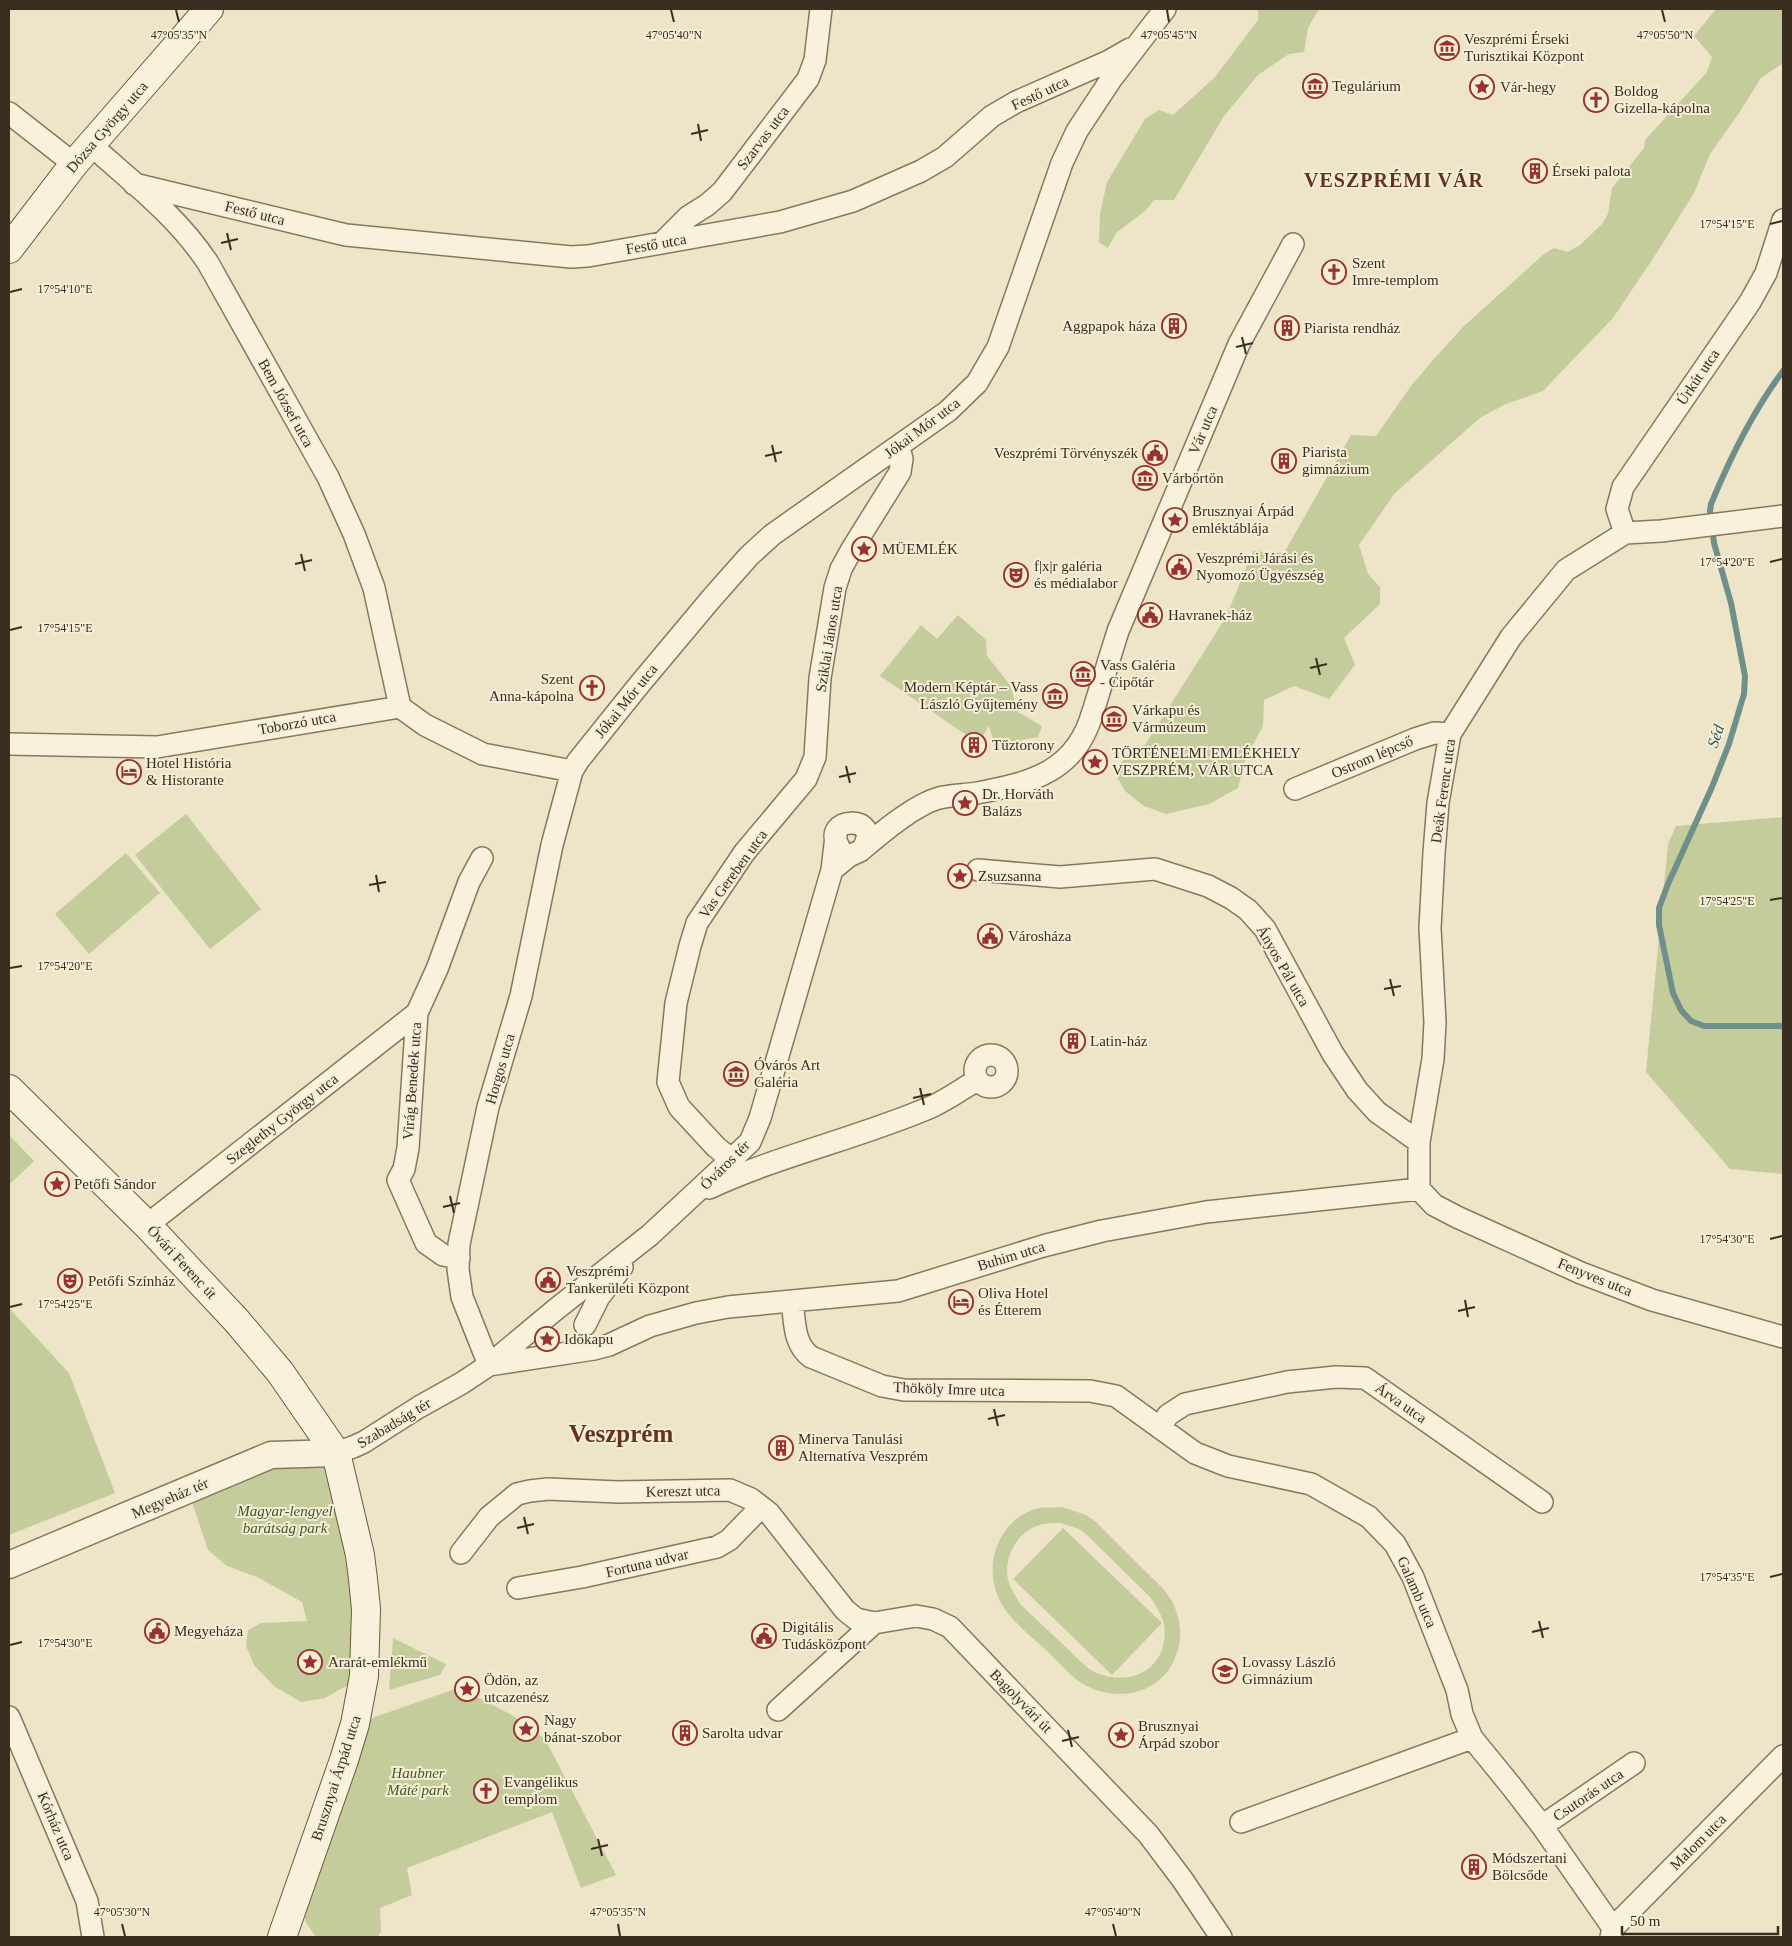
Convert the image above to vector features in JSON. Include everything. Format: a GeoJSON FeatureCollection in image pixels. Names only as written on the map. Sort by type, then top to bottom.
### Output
{"type":"FeatureCollection","features":[{"type":"Feature","properties":{"kind":"main road","name":"Dózsa György utca"},"geometry":{"type":"LineString","coordinates":[[9,249],[82,155],[209,9]]}},
{"type":"Feature","properties":{"kind":"main road","name":"Óvári Ferenc út"},"geometry":{"type":"LineString","coordinates":[[9,1089],[147,1225],[236,1320],[280,1372],[336,1452]]}},
{"type":"Feature","properties":{"kind":"main road","name":"Brusznyai Árpád utca"},"geometry":{"type":"LineString","coordinates":[[282,1937],[355,1724],[364,1676],[366,1619],[360,1555],[336,1452]]}},
{"type":"Feature","properties":{"kind":"street","name":"Szarvas utca"},"geometry":{"type":"LineString","coordinates":[[662,243],[688,217],[722,192],[808,79],[815,60],[821,9]]}},
{"type":"Feature","properties":{"kind":"street","name":"Jókai Mór utca"},"geometry":{"type":"LineString","coordinates":[[572,771],[638,685],[749,556],[772,535],[948,411],[977,383],[998,347],[1062,163],[1077,130],[1112,78],[1165,9]]}},
{"type":"Feature","properties":{"kind":"street","name":"Festő utca"},"geometry":{"type":"LineString","coordinates":[[134,184],[346,235],[571,257],[588,256],[780,222],[852,201],[921,171],[945,157],[992,116],[1016,102],[1109,61],[1138,44]]}},
{"type":"Feature","properties":{"kind":"street","name":"Bem József utca"},"geometry":{"type":"LineString","coordinates":[[10,113],[134,184],[177,223],[202,254],[328,476],[354,534],[374,588],[400,706]]}},
{"type":"Feature","properties":{"kind":"street","name":"Úrkút utca"},"geometry":{"type":"LineString","coordinates":[[1625,533],[1618,509],[1623,487],[1750,302],[1766,273],[1783,220]]}},
{"type":"Feature","properties":{"kind":"street","name":"Vár utca"},"geometry":{"type":"LineString","coordinates":[[859,851],[917,807],[939,798],[996,789],[1048,773],[1068,757],[1081,741],[1089,724],[1118,631],[1239,344],[1293,244]]}},
{"type":"Feature","properties":{"kind":"street","name":"Sziklai János utca"},"geometry":{"type":"LineString","coordinates":[[816,757],[820,678],[835,588],[842,569],[900,472],[902,460],[899,447]]}},
{"type":"Feature","properties":{"kind":"street","name":"Deák Ferenc utca"},"geometry":{"type":"LineString","coordinates":[[1419,1189],[1419,1142],[1433,1060],[1436,1022],[1430,928],[1434,853],[1438,803],[1450,734],[1511,637],[1566,570],[1625,533],[1698,527],[1783,516]]}},
{"type":"Feature","properties":{"kind":"street","name":"Toborzó utca"},"geometry":{"type":"LineString","coordinates":[[9,744],[158,747],[400,706]]}},
{"type":"Feature","properties":{"kind":"street"},"geometry":{"type":"LineString","coordinates":[[400,706],[426,725],[483,754],[572,771]]}},
{"type":"Feature","properties":{"kind":"street","name":"Ostrom lépcső"},"geometry":{"type":"LineString","coordinates":[[1296,789],[1415,739],[1434,733],[1450,734]]}},
{"type":"Feature","properties":{"kind":"street","name":"Vas Gereben utca"},"geometry":{"type":"LineString","coordinates":[[731,1159],[716,1147],[679,1107],[668,1082],[676,1004],[690,946],[698,923],[744,853],[806,779],[816,757]]}},
{"type":"Feature","properties":{"kind":"street","name":"Horgos utca"},"geometry":{"type":"LineString","coordinates":[[489,1364],[462,1297],[458,1269],[460,1244],[488,1107],[521,996],[552,845],[572,771]]}},
{"type":"Feature","properties":{"kind":"street","name":"Óváros tér"},"geometry":{"type":"LineString","coordinates":[[695,1194],[750,1142],[760,1118],[832,870],[836,836],[841,826],[845,823],[850,822],[861,825],[867,834],[867,839],[859,851]]}},
{"type":"Feature","properties":{"kind":"street"},"geometry":{"type":"LineString","coordinates":[[832,870],[849,856],[859,851]]}},
{"type":"Feature","properties":{"kind":"street","name":"Virág Benedek utca"},"geometry":{"type":"LineString","coordinates":[[459,1258],[443,1255],[426,1243],[398,1180],[404,1169],[408,1148],[417,1013],[437,969],[469,882],[482,858]]}},
{"type":"Feature","properties":{"kind":"street","name":"Ányos Pál utca"},"geometry":{"type":"LineString","coordinates":[[978,870],[1060,877],[1155,869],[1208,886],[1231,898],[1248,910],[1265,929],[1333,1054],[1357,1090],[1377,1112],[1419,1142]]}},
{"type":"Feature","properties":{"kind":"street","name":"Szeglethy György utca"},"geometry":{"type":"LineString","coordinates":[[147,1225],[417,1013]]}},
{"type":"Feature","properties":{"kind":"street","name":"Óváros tér"},"geometry":{"type":"LineString","coordinates":[[695,1194],[757,1168],[849,1137],[932,1106],[977,1080]]}},
{"type":"Feature","properties":{"kind":"street","name":"Buhim utca"},"geometry":{"type":"LineString","coordinates":[[609,1345],[650,1326],[696,1312],[728,1307],[898,1291],[1043,1246],[1102,1231],[1206,1212],[1419,1189]]}},
{"type":"Feature","properties":{"kind":"street","name":"Fenyves utca"},"geometry":{"type":"LineString","coordinates":[[1419,1189],[1434,1205],[1457,1217],[1580,1273],[1652,1300],[1783,1337]]}},
{"type":"Feature","properties":{"kind":"street"},"geometry":{"type":"LineString","coordinates":[[572,1352],[580,1346],[584,1338],[585,1325],[599,1297],[626,1262],[650,1235],[695,1194]]}},
{"type":"Feature","properties":{"kind":"street","name":"Szabadság tér"},"geometry":{"type":"LineString","coordinates":[[336,1452],[364,1442],[419,1407],[462,1383],[489,1364],[650,1235]]}},
{"type":"Feature","properties":{"kind":"street","name":"Thököly Imre utca"},"geometry":{"type":"LineString","coordinates":[[792,1301],[797,1340],[802,1351],[811,1358],[882,1386],[904,1390],[1104,1392],[1116,1396],[1153,1423]]}},
{"type":"Feature","properties":{"kind":"street"},"geometry":{"type":"LineString","coordinates":[[555,1310],[565,1309],[573,1312],[585,1325]]}},
{"type":"Feature","properties":{"kind":"street","name":"Szabadság tér"},"geometry":{"type":"LineString","coordinates":[[489,1364],[594,1349],[609,1345]]}},
{"type":"Feature","properties":{"kind":"street","name":"Árva utca"},"geometry":{"type":"LineString","coordinates":[[1153,1423],[1186,1404],[1287,1382],[1336,1377],[1365,1378],[1542,1502]]}},
{"type":"Feature","properties":{"kind":"street","name":"Galamb utca"},"geometry":{"type":"LineString","coordinates":[[1153,1423],[1195,1452],[1235,1468],[1310,1484],[1369,1516],[1395,1544],[1413,1577],[1458,1690],[1462,1714],[1472,1738],[1542,1826],[1612,1932]]}},
{"type":"Feature","properties":{"kind":"street","name":"Megyeház tér"},"geometry":{"type":"LineString","coordinates":[[9,1565],[271,1455],[336,1452]]}},
{"type":"Feature","properties":{"kind":"street","name":"Kereszt utca"},"geometry":{"type":"LineString","coordinates":[[461,1553],[489,1516],[513,1497],[530,1490],[618,1492],[730,1490],[751,1499],[769,1513],[845,1610],[856,1619],[874,1623]]}},
{"type":"Feature","properties":{"kind":"street","name":"Fortuna udvar"},"geometry":{"type":"LineString","coordinates":[[518,1588],[582,1577],[717,1547],[729,1540],[761,1507]]}},
{"type":"Feature","properties":{"kind":"street","name":"Bagolyvári út"},"geometry":{"type":"LineString","coordinates":[[874,1623],[916,1616],[933,1619],[950,1627],[1148,1834],[1182,1879],[1220,1937]]}},
{"type":"Feature","properties":{"kind":"street"},"geometry":{"type":"LineString","coordinates":[[778,1710],[874,1623]]}},
{"type":"Feature","properties":{"kind":"street","name":"Kórház utca"},"geometry":{"type":"LineString","coordinates":[[9,1717],[88,1901],[93,1937]]}},
{"type":"Feature","properties":{"kind":"street"},"geometry":{"type":"LineString","coordinates":[[1241,1822],[1472,1738]]}},
{"type":"Feature","properties":{"kind":"street","name":"Malom utca"},"geometry":{"type":"LineString","coordinates":[[1612,1932],[1783,1756]]}},
{"type":"Feature","properties":{"kind":"street","name":"Csutorás utca"},"geometry":{"type":"LineString","coordinates":[[1542,1826],[1634,1763]]}},
{"type":"Feature","properties":{"kind":"green space"},"geometry":{"type":"Polygon","coordinates":[[[1258,9],[1319,9],[1308,28],[1304,52],[1289,54],[1258,75],[1224,116],[1174,200],[1154,200],[1145,211],[1116,233],[1108,248],[1099,242],[1100,214],[1107,182],[1145,119],[1159,110],[1173,115],[1215,77],[1258,20],[1258,9]]]}},
{"type":"Feature","properties":{"kind":"green space"},"geometry":{"type":"Polygon","coordinates":[[[1716,9],[1783,9],[1783,63],[1761,78],[1710,154],[1694,193],[1613,318],[1543,391],[1506,404],[1481,417],[1395,493],[1359,545],[1368,574],[1380,587],[1380,604],[1344,638],[1355,665],[1329,699],[1294,686],[1264,700],[1263,726],[1246,757],[1238,788],[1209,804],[1166,814],[1144,806],[1125,791],[1118,779],[1118,766],[1135,748],[1145,745],[1226,617],[1253,551],[1284,553],[1351,435],[1376,436],[1411,386],[1464,326],[1544,254],[1554,248],[1568,252],[1580,245],[1602,224],[1608,214],[1612,188],[1644,148],[1645,140],[1707,72],[1712,57],[1694,36],[1716,9]]]}},
{"type":"Feature","properties":{"kind":"green space"},"geometry":{"type":"Polygon","coordinates":[[[958,615],[986,640],[987,656],[1010,685],[1018,712],[1042,726],[1038,737],[995,745],[989,726],[978,743],[880,676],[921,625],[937,639],[958,615]]]}},
{"type":"Feature","properties":{"kind":"green space"},"geometry":{"type":"Polygon","coordinates":[[[186,814],[261,909],[210,949],[135,855],[186,814]]]}},
{"type":"Feature","properties":{"kind":"green space"},"geometry":{"type":"Polygon","coordinates":[[[1783,817],[1783,1174],[1730,1169],[1646,1072],[1668,844],[1676,826],[1783,817]]]}},
{"type":"Feature","properties":{"kind":"green space"},"geometry":{"type":"Polygon","coordinates":[[[126,853],[160,893],[89,954],[55,914],[126,853]]]}},
{"type":"Feature","properties":{"kind":"green space"},"geometry":{"type":"Polygon","coordinates":[[[9,1135],[34,1161],[9,1185],[9,1135]]]}},
{"type":"Feature","properties":{"kind":"green space"},"geometry":{"type":"Polygon","coordinates":[[[9,1308],[69,1373],[115,1493],[9,1535],[9,1308]]]}},
{"type":"Feature","properties":{"kind":"green space","name":"Magyar-lengyel barátság park"},"geometry":{"type":"Polygon","coordinates":[[[336,1453],[364,1676],[325,1698],[301,1702],[274,1686],[254,1665],[246,1646],[248,1630],[261,1623],[307,1621],[302,1602],[257,1577],[227,1566],[208,1550],[188,1490],[271,1455],[336,1453]]]}},
{"type":"Feature","properties":{"kind":"green space"},"geometry":{"type":"Polygon","coordinates":[[[1062,1507],[1086,1515],[1096,1522],[1166,1592],[1177,1612],[1180,1637],[1172,1664],[1164,1676],[1144,1689],[1121,1694],[1110,1693],[1098,1691],[1081,1683],[1020,1627],[1008,1614],[999,1599],[994,1585],[994,1557],[998,1544],[1005,1532],[1014,1521],[1025,1513],[1039,1508],[1062,1507]],[[1052,1523],[1027,1531],[1020,1537],[1011,1553],[1007,1571],[1009,1583],[1020,1604],[1090,1669],[1111,1677],[1124,1678],[1136,1675],[1147,1670],[1155,1662],[1161,1651],[1164,1639],[1163,1621],[1150,1597],[1079,1529],[1060,1523],[1052,1523]]]}},
{"type":"Feature","properties":{"kind":"green space"},"geometry":{"type":"Polygon","coordinates":[[[1063,1528],[1162,1623],[1112,1675],[1013,1579],[1063,1528]]]}},
{"type":"Feature","properties":{"kind":"green space"},"geometry":{"type":"Polygon","coordinates":[[[393,1638],[446,1664],[440,1675],[389,1690],[393,1638]]]}},
{"type":"Feature","properties":{"kind":"green space","name":"Haubner Máté park"},"geometry":{"type":"Polygon","coordinates":[[[455,1689],[481,1699],[510,1714],[545,1739],[616,1875],[581,1888],[552,1812],[407,1868],[412,1895],[380,1908],[381,1932],[377,1937],[316,1937],[306,1923],[297,1894],[355,1724],[455,1689]]]}},
{"type":"Feature","properties":{"kind":"waterway","name":"Séd"},"geometry":{"type":"LineString","coordinates":[[1783,371],[1743,435],[1711,504],[1710,511],[1714,543],[1731,603],[1745,676],[1744,694],[1729,744],[1712,787],[1659,908],[1659,925],[1673,993],[1681,1010],[1691,1021],[1704,1026],[1783,1026]]}},
{"type":"Feature","properties":{"kind":"place","name":"Veszprémi Érseki Turisztikai Központ"},"geometry":{"type":"Point","coordinates":[1447,48]}},
{"type":"Feature","properties":{"kind":"place","name":"Tegulárium"},"geometry":{"type":"Point","coordinates":[1315,86]}},
{"type":"Feature","properties":{"kind":"place","name":"Vár-hegy"},"geometry":{"type":"Point","coordinates":[1482,87]}},
{"type":"Feature","properties":{"kind":"place","name":"Boldog Gizella-kápolna"},"geometry":{"type":"Point","coordinates":[1596,100]}},
{"type":"Feature","properties":{"kind":"place","name":"Érseki palota"},"geometry":{"type":"Point","coordinates":[1535,171]}},
{"type":"Feature","properties":{"kind":"place","name":"Szent Imre-templom"},"geometry":{"type":"Point","coordinates":[1334,272]}},
{"type":"Feature","properties":{"kind":"place","name":"Aggpapok háza"},"geometry":{"type":"Point","coordinates":[1174,326]}},
{"type":"Feature","properties":{"kind":"place","name":"Piarista rendház"},"geometry":{"type":"Point","coordinates":[1287,328]}},
{"type":"Feature","properties":{"kind":"place","name":"Veszprémi Törvényszék"},"geometry":{"type":"Point","coordinates":[1155,453]}},
{"type":"Feature","properties":{"kind":"place","name":"Piarista gimnázium"},"geometry":{"type":"Point","coordinates":[1284,461]}},
{"type":"Feature","properties":{"kind":"place","name":"Várbörtön"},"geometry":{"type":"Point","coordinates":[1145,478]}},
{"type":"Feature","properties":{"kind":"place","name":"Brusznyai Árpád emléktáblája"},"geometry":{"type":"Point","coordinates":[1175,520]}},
{"type":"Feature","properties":{"kind":"place","name":"MÜEMLÉK"},"geometry":{"type":"Point","coordinates":[864,549]}},
{"type":"Feature","properties":{"kind":"place","name":"Veszprémi Járási és Nyomozó Ügyészség"},"geometry":{"type":"Point","coordinates":[1179,567]}},
{"type":"Feature","properties":{"kind":"place","name":"f|x|r galéria és médialabor"},"geometry":{"type":"Point","coordinates":[1016,575]}},
{"type":"Feature","properties":{"kind":"place","name":"Havranek-ház"},"geometry":{"type":"Point","coordinates":[1150,615]}},
{"type":"Feature","properties":{"kind":"place","name":"Vass Galéria - Cipőtár"},"geometry":{"type":"Point","coordinates":[1083,674]}},
{"type":"Feature","properties":{"kind":"place","name":"Szent Anna-kápolna"},"geometry":{"type":"Point","coordinates":[592,688]}},
{"type":"Feature","properties":{"kind":"place","name":"Modern Képtár – Vass László Gyűjtemény"},"geometry":{"type":"Point","coordinates":[1055,696]}},
{"type":"Feature","properties":{"kind":"place","name":"Várkapu és Vármúzeum"},"geometry":{"type":"Point","coordinates":[1114,719]}},
{"type":"Feature","properties":{"kind":"place","name":"Tűztorony"},"geometry":{"type":"Point","coordinates":[974,745]}},
{"type":"Feature","properties":{"kind":"place","name":"TÖRTÉNELMI EMLÉKHELY VESZPRÉM, VÁR UTCA"},"geometry":{"type":"Point","coordinates":[1095,762]}},
{"type":"Feature","properties":{"kind":"place","name":"Hotel História & Historante"},"geometry":{"type":"Point","coordinates":[129,772]}},
{"type":"Feature","properties":{"kind":"place","name":"Dr. Horváth Balázs"},"geometry":{"type":"Point","coordinates":[965,803]}},
{"type":"Feature","properties":{"kind":"place","name":"Zsuzsanna"},"geometry":{"type":"Point","coordinates":[960,876]}},
{"type":"Feature","properties":{"kind":"place","name":"Városháza"},"geometry":{"type":"Point","coordinates":[990,936]}},
{"type":"Feature","properties":{"kind":"place","name":"Latin-ház"},"geometry":{"type":"Point","coordinates":[1073,1041]}},
{"type":"Feature","properties":{"kind":"place","name":"Óváros Art Galéria"},"geometry":{"type":"Point","coordinates":[736,1074]}},
{"type":"Feature","properties":{"kind":"place","name":"Petőfi Sándor"},"geometry":{"type":"Point","coordinates":[57,1184]}},
{"type":"Feature","properties":{"kind":"place","name":"Veszprémi Tankerületi Központ"},"geometry":{"type":"Point","coordinates":[548,1280]}},
{"type":"Feature","properties":{"kind":"place","name":"Petőfi Színház"},"geometry":{"type":"Point","coordinates":[70,1281]}},
{"type":"Feature","properties":{"kind":"place","name":"Oliva Hotel és Étterem"},"geometry":{"type":"Point","coordinates":[961,1302]}},
{"type":"Feature","properties":{"kind":"place","name":"Időkapu"},"geometry":{"type":"Point","coordinates":[547,1339]}},
{"type":"Feature","properties":{"kind":"place","name":"Minerva Tanulási Alternatíva Veszprém"},"geometry":{"type":"Point","coordinates":[781,1448]}},
{"type":"Feature","properties":{"kind":"place","name":"Megyeháza"},"geometry":{"type":"Point","coordinates":[157,1631]}},
{"type":"Feature","properties":{"kind":"place","name":"Digitális Tudásközpont"},"geometry":{"type":"Point","coordinates":[764,1636]}},
{"type":"Feature","properties":{"kind":"place","name":"Ararát-emlékmű"},"geometry":{"type":"Point","coordinates":[310,1662]}},
{"type":"Feature","properties":{"kind":"place","name":"Lovassy László Gimnázium"},"geometry":{"type":"Point","coordinates":[1225,1671]}},
{"type":"Feature","properties":{"kind":"place","name":"Ödön, az utcazenész"},"geometry":{"type":"Point","coordinates":[467,1689]}},
{"type":"Feature","properties":{"kind":"place","name":"Nagy bánat-szobor"},"geometry":{"type":"Point","coordinates":[526,1729]}},
{"type":"Feature","properties":{"kind":"place","name":"Sarolta udvar"},"geometry":{"type":"Point","coordinates":[685,1733]}},
{"type":"Feature","properties":{"kind":"place","name":"Brusznyai Árpád szobor"},"geometry":{"type":"Point","coordinates":[1121,1735]}},
{"type":"Feature","properties":{"kind":"place","name":"Evangélikus templom"},"geometry":{"type":"Point","coordinates":[486,1791]}},
{"type":"Feature","properties":{"kind":"place","name":"Módszertani Bölcsőde"},"geometry":{"type":"Point","coordinates":[1474,1867]}},
{"type":"Feature","properties":{"kind":"district","name":"VESZPRÉMI VÁR"},"geometry":{"type":"Point","coordinates":[1394,180]}},
{"type":"Feature","properties":{"kind":"district","name":"Veszprém"},"geometry":{"type":"Point","coordinates":[621,1433]}}]}
